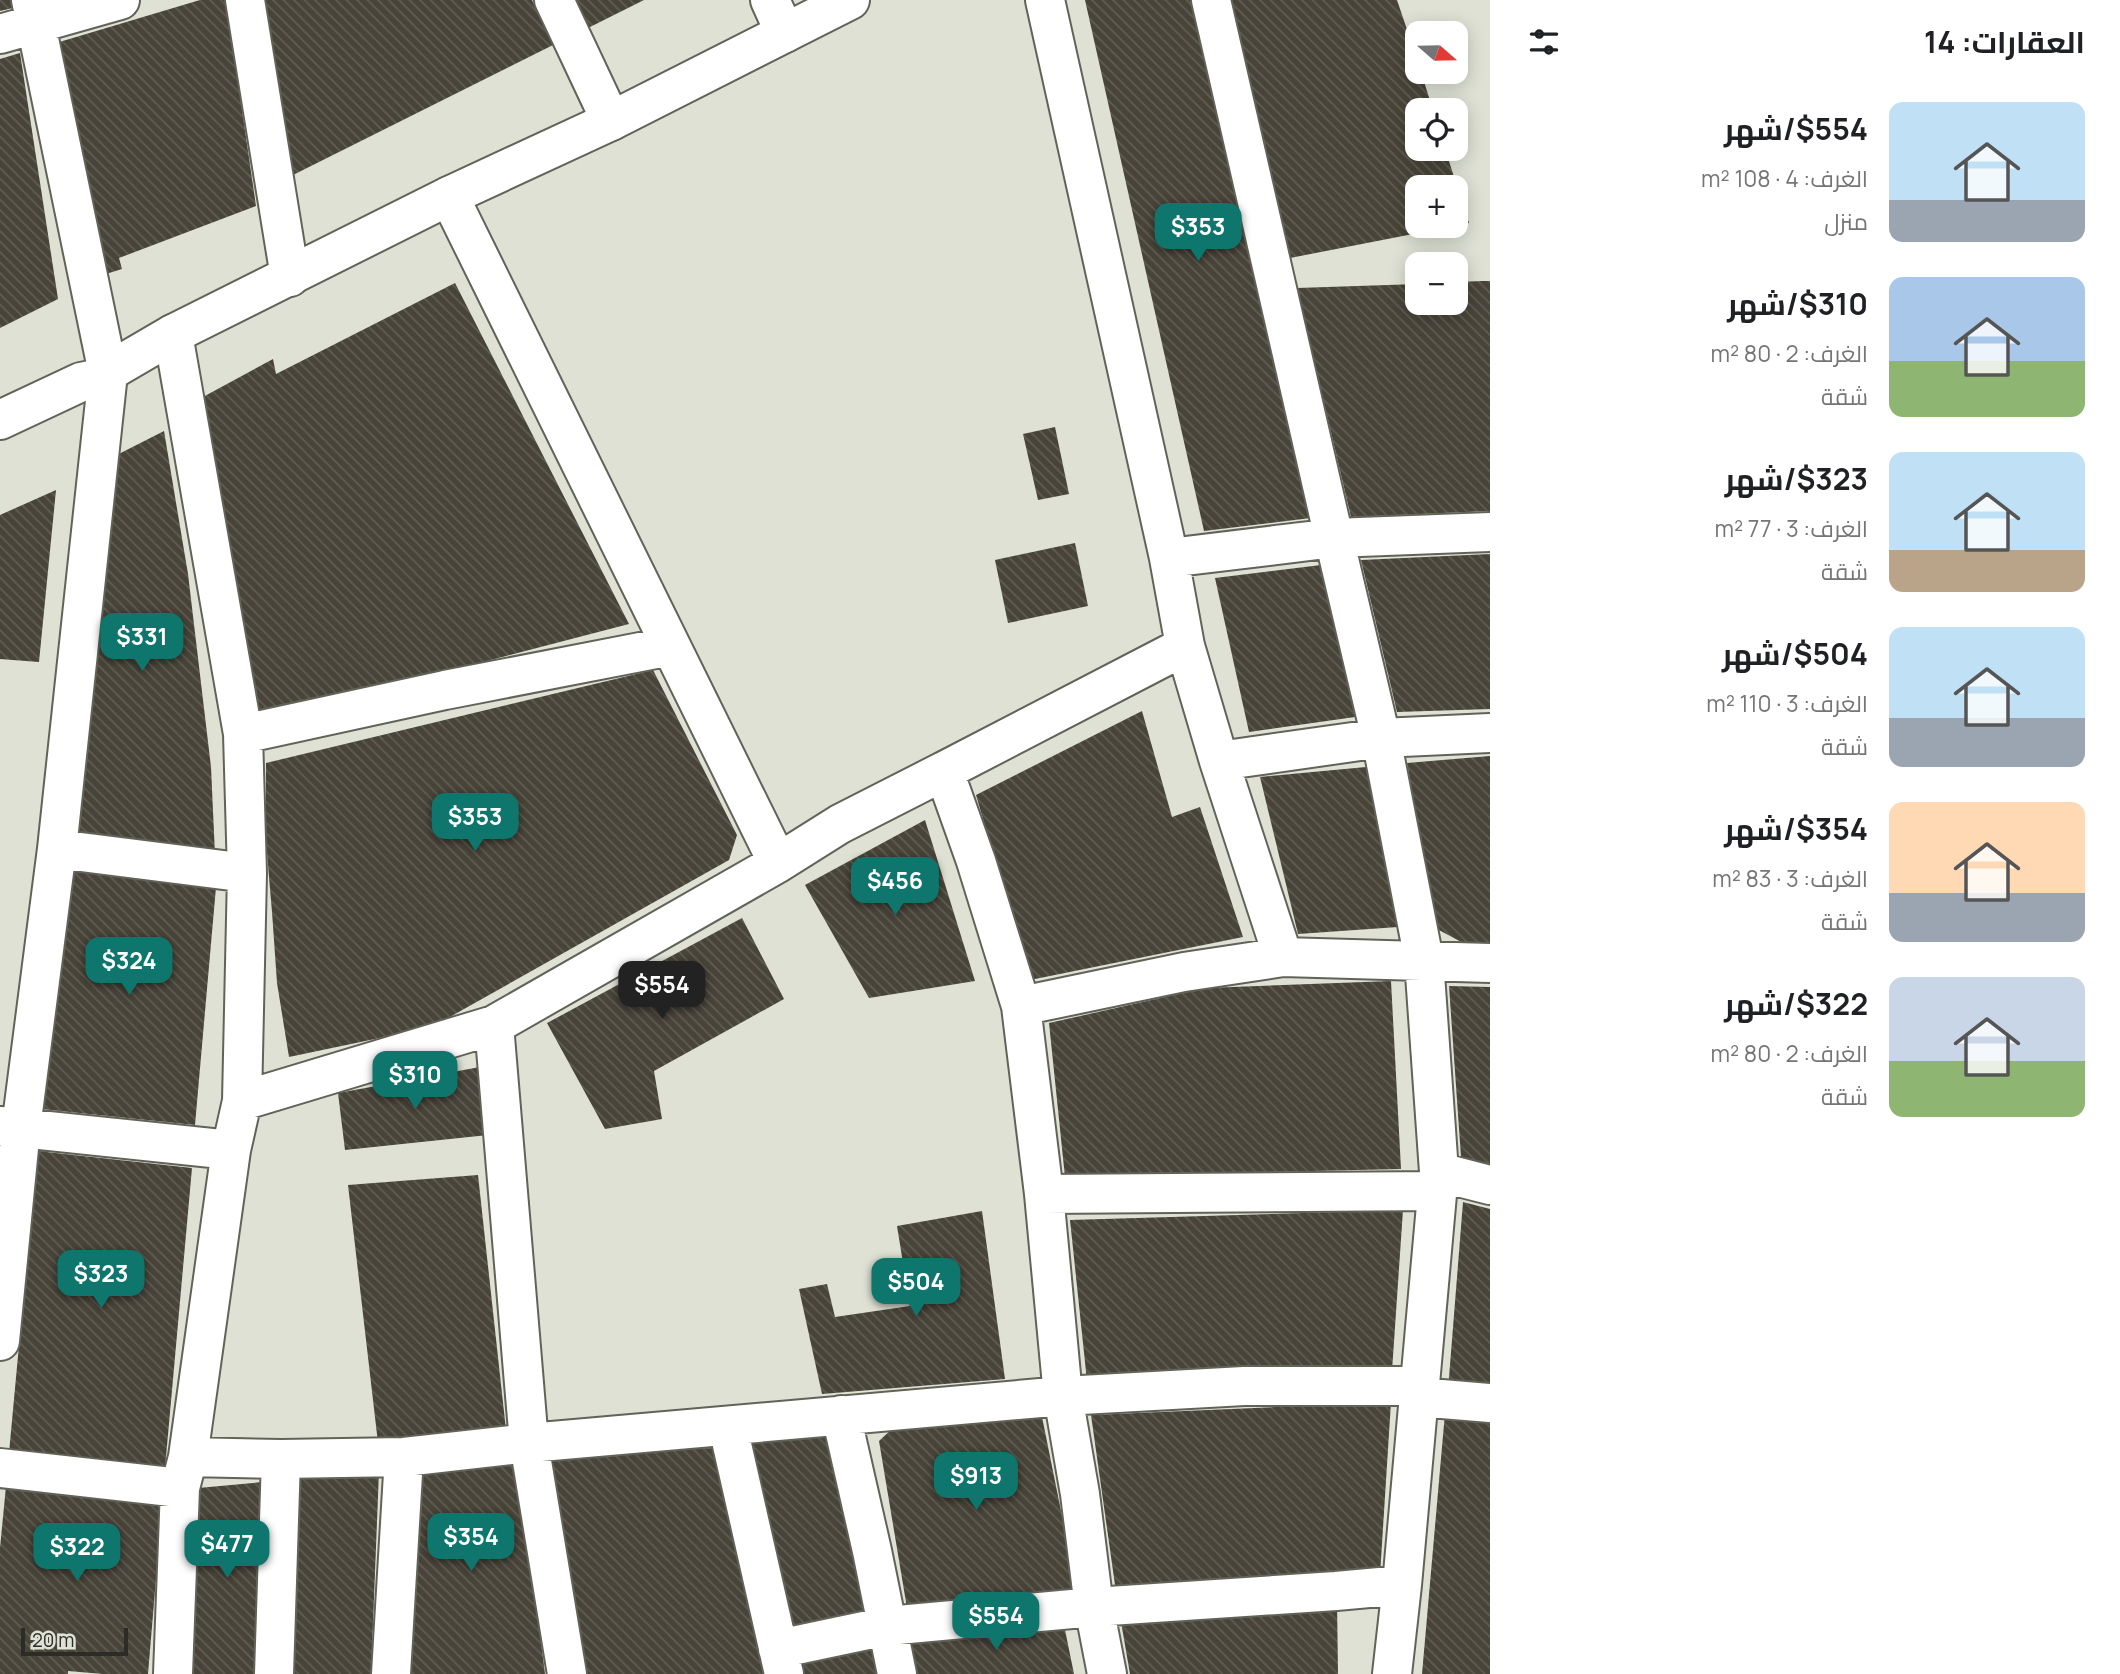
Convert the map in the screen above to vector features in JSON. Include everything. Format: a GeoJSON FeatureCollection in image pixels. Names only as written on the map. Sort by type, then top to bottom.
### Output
{"type":"FeatureCollection","features":[{"type":"Feature","properties":{"kind":"street"},"geometry":{"type":"LineString","coordinates":[[0,1341],[10,1127],[57,849],[102,376],[22,20],[120,0]]}},
{"type":"Feature","properties":{"kind":"street"},"geometry":{"type":"LineString","coordinates":[[245,0],[290,277]]}},
{"type":"Feature","properties":{"kind":"street"},"geometry":{"type":"LineString","coordinates":[[554,0],[611,121]]}},
{"type":"Feature","properties":{"kind":"street"},"geometry":{"type":"LineString","coordinates":[[0,419],[81,382],[102,376],[173,334],[449,196],[611,121],[777,17],[850,0]]}},
{"type":"Feature","properties":{"kind":"street"},"geometry":{"type":"LineString","coordinates":[[1045,0],[1170,558],[1185,646],[1219,761],[1283,957]]}},
{"type":"Feature","properties":{"kind":"street"},"geometry":{"type":"LineString","coordinates":[[1212,0],[1381,738],[1424,960],[1438,1182],[1392,1674]]}},
{"type":"Feature","properties":{"kind":"street"},"geometry":{"type":"LineString","coordinates":[[449,196],[778,863]]}},
{"type":"Feature","properties":{"kind":"street"},"geometry":{"type":"LineString","coordinates":[[173,334],[243,734],[247,873],[242,1101],[231,1150],[184,1472],[173,1674]]}},
{"type":"Feature","properties":{"kind":"street"},"geometry":{"type":"LineString","coordinates":[[0,439],[86,391],[102,376]]}},
{"type":"Feature","properties":{"kind":"street"},"geometry":{"type":"LineString","coordinates":[[1170,558],[1334,538],[1490,532]]}},
{"type":"Feature","properties":{"kind":"street"},"geometry":{"type":"LineString","coordinates":[[243,734],[445,690],[671,646]]}},
{"type":"Feature","properties":{"kind":"street"},"geometry":{"type":"LineString","coordinates":[[242,1101],[494,1024],[778,863],[841,824],[1185,646]]}},
{"type":"Feature","properties":{"kind":"street"},"geometry":{"type":"LineString","coordinates":[[1219,761],[1381,738],[1490,733]]}},
{"type":"Feature","properties":{"kind":"street"},"geometry":{"type":"LineString","coordinates":[[944,771],[976,861],[1021,1006],[1044,1194],[1063,1396],[1080,1494],[1094,1606],[1107,1674]]}},
{"type":"Feature","properties":{"kind":"street"},"geometry":{"type":"LineString","coordinates":[[57,849],[247,873]]}},
{"type":"Feature","properties":{"kind":"street"},"geometry":{"type":"LineString","coordinates":[[1021,1006],[1184,972],[1283,957],[1490,963]]}},
{"type":"Feature","properties":{"kind":"street"},"geometry":{"type":"LineString","coordinates":[[494,1024],[529,1443],[567,1674]]}},
{"type":"Feature","properties":{"kind":"street"},"geometry":{"type":"LineString","coordinates":[[10,1127],[231,1150]]}},
{"type":"Feature","properties":{"kind":"street"},"geometry":{"type":"LineString","coordinates":[[1044,1194],[1438,1182],[1490,1185]]}},
{"type":"Feature","properties":{"kind":"street"},"geometry":{"type":"LineString","coordinates":[[0,1468],[184,1472],[281,1459],[404,1457],[529,1443],[1063,1396],[1244,1386],[1419,1392],[1490,1403]]}},
{"type":"Feature","properties":{"kind":"street"},"geometry":{"type":"LineString","coordinates":[[841,1415],[897,1674]]}},
{"type":"Feature","properties":{"kind":"street"},"geometry":{"type":"LineString","coordinates":[[728,1427],[781,1662],[887,1626],[1094,1606],[1402,1585]]}},
{"type":"Feature","properties":{"kind":"street"},"geometry":{"type":"LineString","coordinates":[[391,1674],[404,1457]]}},
{"type":"Feature","properties":{"kind":"street"},"geometry":{"type":"LineString","coordinates":[[274,1674],[281,1459]]}},
{"type":"Feature","properties":{"kind":"building"},"geometry":{"type":"Polygon","coordinates":[[[0,0],[12,0],[13,8],[0,11],[0,0]]]}},
{"type":"Feature","properties":{"kind":"building"},"geometry":{"type":"Polygon","coordinates":[[[200,0],[226,0],[256,206],[119,258],[122,269],[93,278],[56,43],[200,0]]]}},
{"type":"Feature","properties":{"kind":"building"},"geometry":{"type":"Polygon","coordinates":[[[264,0],[532,0],[553,45],[289,177],[264,0]]]}},
{"type":"Feature","properties":{"kind":"building"},"geometry":{"type":"Polygon","coordinates":[[[573,0],[644,0],[586,29],[573,0]]]}},
{"type":"Feature","properties":{"kind":"building"},"geometry":{"type":"Polygon","coordinates":[[[1085,0],[1193,0],[1311,518],[1204,531],[1085,0]]]}},
{"type":"Feature","properties":{"kind":"building"},"geometry":{"type":"Polygon","coordinates":[[[1230,0],[1397,0],[1405,24],[1405,84],[1425,84],[1429,98],[1405,98],[1405,161],[1449,161],[1453,175],[1405,175],[1405,236],[1290,258],[1230,0]]]}},
{"type":"Feature","properties":{"kind":"building"},"geometry":{"type":"Polygon","coordinates":[[[20,53],[58,299],[0,328],[0,59],[20,53]]]}},
{"type":"Feature","properties":{"kind":"building"},"geometry":{"type":"Polygon","coordinates":[[[1490,281],[1490,511],[1351,517],[1297,288],[1405,284],[1405,315],[1468,315],[1468,282],[1490,281]]]}},
{"type":"Feature","properties":{"kind":"building"},"geometry":{"type":"Polygon","coordinates":[[[455,283],[629,624],[261,720],[203,397],[273,359],[276,374],[455,283]]]}},
{"type":"Feature","properties":{"kind":"building"},"geometry":{"type":"Polygon","coordinates":[[[1055,427],[1069,494],[1038,500],[1023,434],[1055,427]]]}},
{"type":"Feature","properties":{"kind":"building"},"geometry":{"type":"Polygon","coordinates":[[[164,431],[188,574],[211,767],[215,855],[67,837],[103,462],[164,431]]]}},
{"type":"Feature","properties":{"kind":"building"},"geometry":{"type":"Polygon","coordinates":[[[56,490],[39,662],[0,659],[0,515],[56,490]]]}},
{"type":"Feature","properties":{"kind":"building"},"geometry":{"type":"Polygon","coordinates":[[[1075,543],[1088,606],[1008,623],[995,560],[1075,543]]]}},
{"type":"Feature","properties":{"kind":"building"},"geometry":{"type":"Polygon","coordinates":[[[1490,554],[1490,709],[1397,712],[1361,560],[1490,554]]]}},
{"type":"Feature","properties":{"kind":"building"},"geometry":{"type":"Polygon","coordinates":[[[1321,565],[1355,717],[1249,732],[1215,578],[1321,565]]]}},
{"type":"Feature","properties":{"kind":"building"},"geometry":{"type":"Polygon","coordinates":[[[653,670],[737,835],[729,860],[432,1027],[289,1057],[277,983],[266,842],[266,763],[653,670]]]}},
{"type":"Feature","properties":{"kind":"building"},"geometry":{"type":"Polygon","coordinates":[[[1142,711],[1172,817],[1200,807],[1243,937],[1030,980],[976,795],[1142,711]]]}},
{"type":"Feature","properties":{"kind":"building"},"geometry":{"type":"Polygon","coordinates":[[[1490,756],[1490,946],[1467,945],[1437,929],[1407,763],[1490,756]]]}},
{"type":"Feature","properties":{"kind":"building"},"geometry":{"type":"Polygon","coordinates":[[[1366,767],[1398,927],[1298,934],[1260,777],[1366,767]]]}},
{"type":"Feature","properties":{"kind":"building"},"geometry":{"type":"Polygon","coordinates":[[[925,820],[975,981],[869,998],[805,885],[925,820]]]}},
{"type":"Feature","properties":{"kind":"building"},"geometry":{"type":"Polygon","coordinates":[[[64,868],[216,887],[195,1125],[41,1109],[64,868]]]}},
{"type":"Feature","properties":{"kind":"building"},"geometry":{"type":"Polygon","coordinates":[[[742,918],[784,999],[654,1071],[662,1119],[605,1129],[547,1023],[742,918]]]}},
{"type":"Feature","properties":{"kind":"building"},"geometry":{"type":"Polygon","coordinates":[[[1391,981],[1401,1169],[1065,1177],[1049,1023],[1205,988],[1391,981]]]}},
{"type":"Feature","properties":{"kind":"building"},"geometry":{"type":"Polygon","coordinates":[[[1449,986],[1490,987],[1490,1164],[1461,1157],[1449,986]]]}},
{"type":"Feature","properties":{"kind":"building"},"geometry":{"type":"Polygon","coordinates":[[[480,1067],[488,1135],[345,1150],[338,1093],[480,1067]]]}},
{"type":"Feature","properties":{"kind":"building"},"geometry":{"type":"Polygon","coordinates":[[[37,1151],[192,1168],[165,1468],[9,1453],[37,1151]]]}},
{"type":"Feature","properties":{"kind":"building"},"geometry":{"type":"Polygon","coordinates":[[[478,1175],[506,1430],[378,1443],[348,1185],[478,1175]]]}},
{"type":"Feature","properties":{"kind":"building"},"geometry":{"type":"Polygon","coordinates":[[[1463,1202],[1490,1209],[1490,1394],[1448,1390],[1463,1202]]]}},
{"type":"Feature","properties":{"kind":"building"},"geometry":{"type":"Polygon","coordinates":[[[1403,1210],[1392,1371],[1087,1381],[1070,1220],[1403,1210]]]}},
{"type":"Feature","properties":{"kind":"building"},"geometry":{"type":"Polygon","coordinates":[[[982,1211],[1005,1379],[822,1394],[799,1289],[827,1284],[835,1317],[910,1306],[897,1226],[982,1211]]]}},
{"type":"Feature","properties":{"kind":"building"},"geometry":{"type":"Polygon","coordinates":[[[1391,1402],[1380,1575],[1116,1592],[1091,1415],[1391,1402]]]}},
{"type":"Feature","properties":{"kind":"building"},"geometry":{"type":"Polygon","coordinates":[[[1041,1412],[1078,1595],[907,1608],[879,1441],[894,1427],[1041,1412]]]}},
{"type":"Feature","properties":{"kind":"building"},"geometry":{"type":"Polygon","coordinates":[[[1445,1413],[1490,1415],[1490,1674],[1422,1674],[1445,1413]]]}},
{"type":"Feature","properties":{"kind":"building"},"geometry":{"type":"Polygon","coordinates":[[[828,1429],[868,1617],[792,1635],[748,1436],[828,1429]]]}},
{"type":"Feature","properties":{"kind":"building"},"geometry":{"type":"Polygon","coordinates":[[[716,1439],[767,1674],[584,1674],[545,1455],[716,1439]]]}},
{"type":"Feature","properties":{"kind":"building"},"geometry":{"type":"Polygon","coordinates":[[[518,1458],[545,1674],[405,1674],[413,1468],[518,1458]]]}},
{"type":"Feature","properties":{"kind":"building"},"geometry":{"type":"Polygon","coordinates":[[[379,1471],[371,1674],[290,1674],[295,1479],[379,1471]]]}},
{"type":"Feature","properties":{"kind":"building"},"geometry":{"type":"Polygon","coordinates":[[[263,1482],[256,1674],[190,1674],[198,1488],[263,1482]]]}},
{"type":"Feature","properties":{"kind":"building"},"geometry":{"type":"Polygon","coordinates":[[[6,1486],[142,1499],[162,1508],[148,1674],[68,1671],[68,1674],[0,1674],[0,1548],[6,1486]]]}},
{"type":"Feature","properties":{"kind":"building"},"geometry":{"type":"Polygon","coordinates":[[[1337,1601],[1338,1674],[1130,1674],[1120,1616],[1337,1601]]]}},
{"type":"Feature","properties":{"kind":"building"},"geometry":{"type":"Polygon","coordinates":[[[1063,1620],[1074,1674],[915,1674],[908,1641],[1063,1620]]]}},
{"type":"Feature","properties":{"kind":"building"},"geometry":{"type":"Polygon","coordinates":[[[872,1636],[880,1674],[801,1674],[796,1654],[872,1636]]]}}]}
